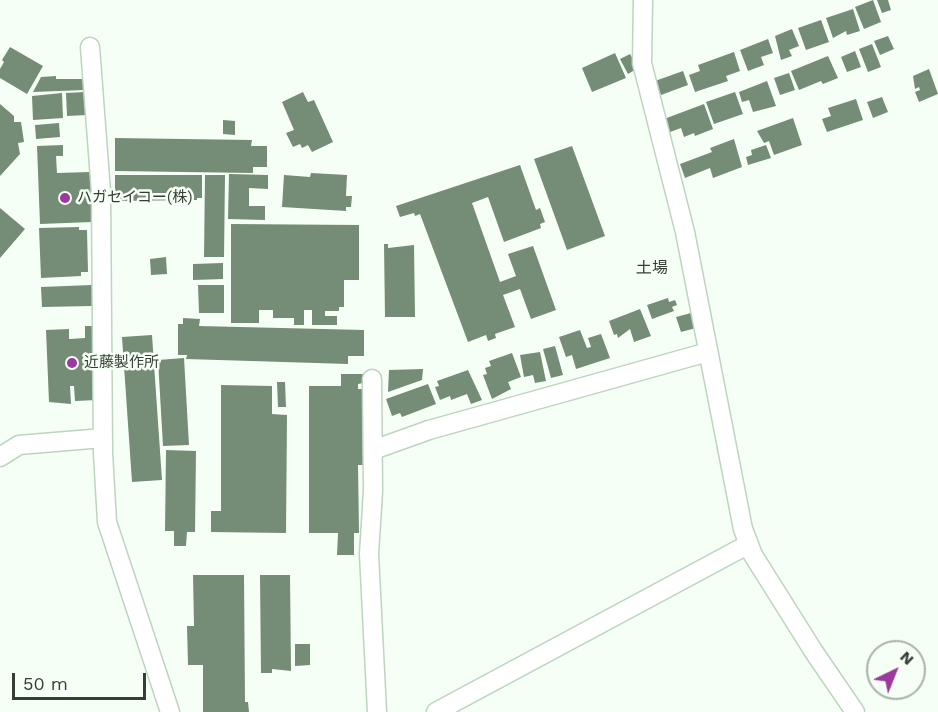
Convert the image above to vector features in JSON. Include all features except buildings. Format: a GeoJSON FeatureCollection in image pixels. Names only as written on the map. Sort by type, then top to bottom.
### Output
{"type":"FeatureCollection","features":[{"type":"Feature","properties":{"kind":"street"},"geometry":{"type":"LineString","coordinates":[[643,0],[642,63],[685,232],[727,436],[743,529],[753,555],[855,712]]}},
{"type":"Feature","properties":{"kind":"street"},"geometry":{"type":"LineString","coordinates":[[90,47],[101,192],[103,438],[107,522],[170,712]]}},
{"type":"Feature","properties":{"kind":"street"},"geometry":{"type":"LineString","coordinates":[[373,450],[429,430],[708,352]]}},
{"type":"Feature","properties":{"kind":"street"},"geometry":{"type":"LineString","coordinates":[[372,379],[373,450],[369,554],[377,712]]}},
{"type":"Feature","properties":{"kind":"street"},"geometry":{"type":"LineString","coordinates":[[0,457],[19,446],[103,438]]}},
{"type":"Feature","properties":{"kind":"street"},"geometry":{"type":"LineString","coordinates":[[436,712],[749,544]]}},
{"type":"Feature","properties":{"kind":"place","name":"ハガセイコー(株)"},"geometry":{"type":"Point","coordinates":[65,198]}},
{"type":"Feature","properties":{"kind":"place","name":"近藤製作所"},"geometry":{"type":"Point","coordinates":[72,363]}},
{"type":"Feature","properties":{"kind":"district","name":"土場"},"geometry":{"type":"Point","coordinates":[652,268]}}]}
